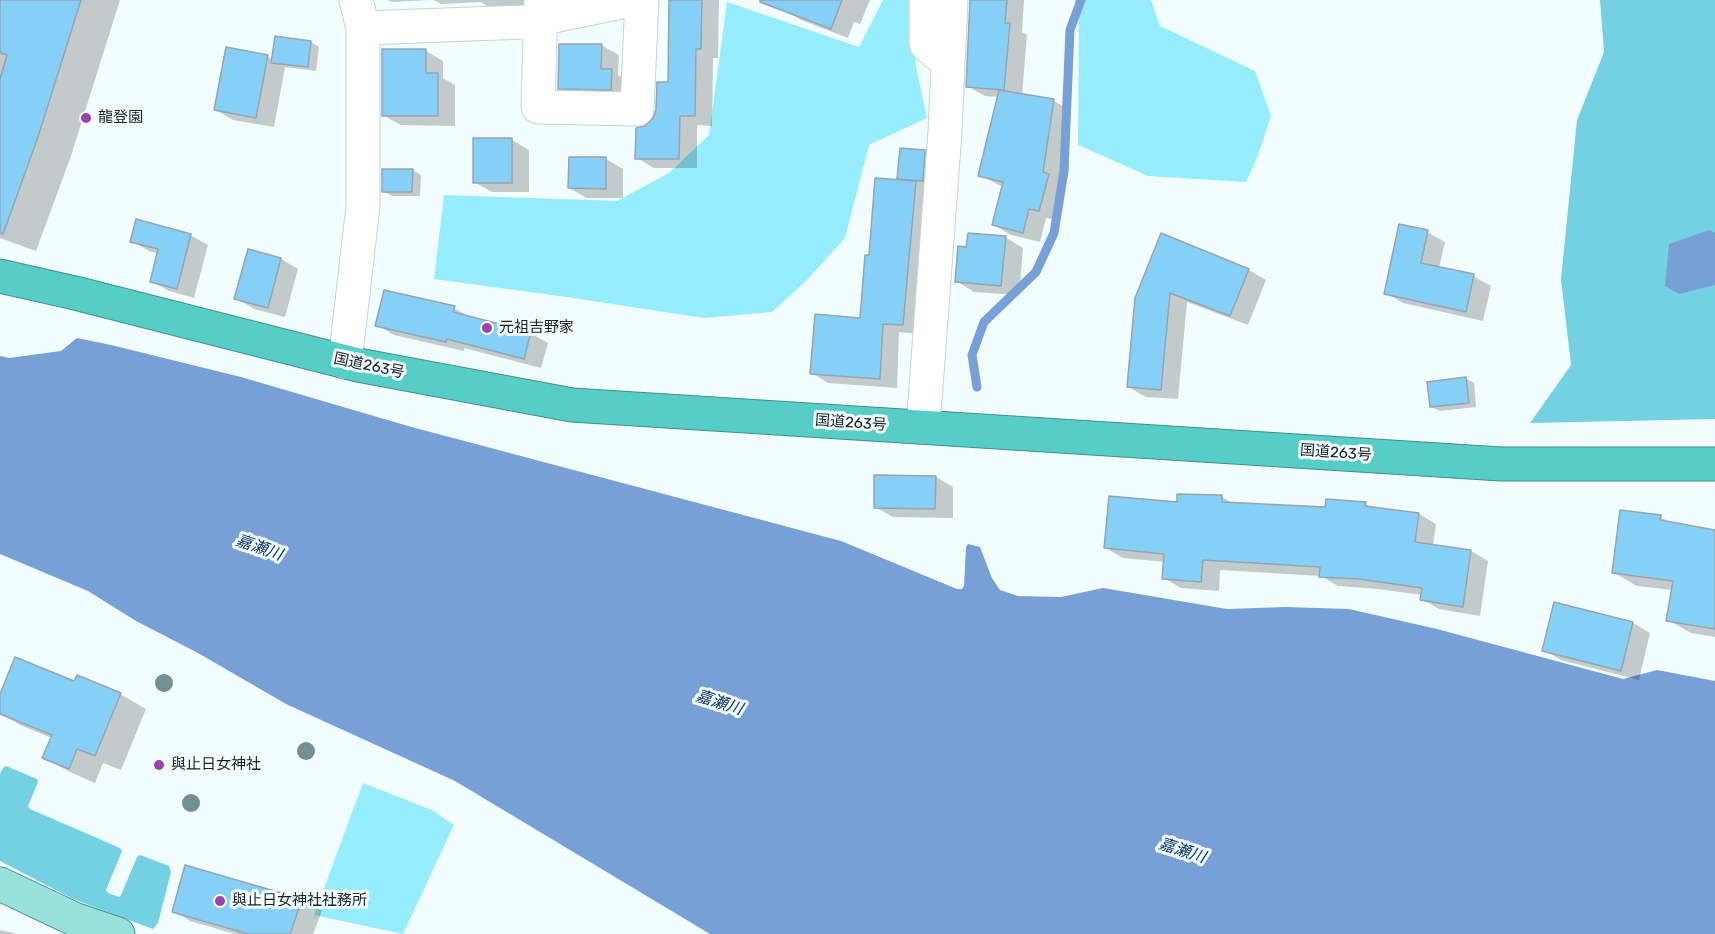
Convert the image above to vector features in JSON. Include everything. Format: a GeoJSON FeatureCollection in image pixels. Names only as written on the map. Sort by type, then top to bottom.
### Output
{"type":"FeatureCollection","features":[{"type":"Feature","properties":{"kind":"highway","name":"国道263号"},"geometry":{"type":"LineString","coordinates":[[0,276],[345,362],[572,405],[1501,464],[1715,464]]}},
{"type":"Feature","properties":{"kind":"main road"},"geometry":{"type":"LineString","coordinates":[[0,884],[74,919],[118,934]]}},
{"type":"Feature","properties":{"kind":"street"},"geometry":{"type":"LineString","coordinates":[[345,362],[363,206],[359,14],[525,22],[541,10],[630,0]]}},
{"type":"Feature","properties":{"kind":"street"},"geometry":{"type":"LineString","coordinates":[[541,10],[538,107],[637,109],[642,0]]}},
{"type":"Feature","properties":{"kind":"street"},"geometry":{"type":"LineString","coordinates":[[926,0],[927,44],[948,63]]}},
{"type":"Feature","properties":{"kind":"street"},"geometry":{"type":"LineString","coordinates":[[923,427],[951,0]]}},
{"type":"Feature","properties":{"kind":"shaded area"},"geometry":{"type":"Polygon","coordinates":[[[883,0],[913,0],[916,67],[927,118],[869,145],[845,238],[806,281],[772,312],[704,318],[434,279],[444,195],[617,201],[669,173],[709,135],[727,2],[859,47],[883,0]]]}},
{"type":"Feature","properties":{"kind":"shaded area"},"geometry":{"type":"Polygon","coordinates":[[[1075,0],[1151,0],[1160,26],[1255,71],[1271,116],[1258,156],[1246,182],[1148,176],[1078,145],[1079,23],[1075,0]]]}},
{"type":"Feature","properties":{"kind":"shaded area"},"geometry":{"type":"Polygon","coordinates":[[[1600,0],[1715,0],[1715,419],[1530,423],[1571,365],[1561,279],[1577,120],[1604,52],[1600,0]]]}},
{"type":"Feature","properties":{"kind":"shaded area"},"geometry":{"type":"Polygon","coordinates":[[[6,766],[37,779],[38,782],[28,806],[30,809],[120,848],[122,851],[106,890],[108,893],[119,897],[121,895],[137,857],[140,855],[169,866],[171,872],[158,923],[153,929],[73,899],[0,861],[0,774],[6,766]]]}},
{"type":"Feature","properties":{"kind":"shaded area"},"geometry":{"type":"Polygon","coordinates":[[[363,783],[432,810],[454,825],[403,934],[314,915],[363,783]]]}},
{"type":"Feature","properties":{"kind":"water"},"geometry":{"type":"Polygon","coordinates":[[[1709,230],[1715,233],[1715,285],[1679,294],[1665,286],[1669,244],[1709,230]]]}},
{"type":"Feature","properties":{"kind":"water","name":"嘉瀬川"},"geometry":{"type":"Polygon","coordinates":[[[77,338],[241,377],[408,426],[841,541],[957,589],[962,589],[964,586],[968,544],[980,547],[992,578],[1000,590],[1018,596],[1061,597],[1103,588],[1227,609],[1286,607],[1349,609],[1437,629],[1623,679],[1657,670],[1715,681],[1715,934],[710,934],[455,781],[286,704],[198,653],[136,621],[88,591],[0,554],[0,356],[9,358],[61,351],[77,338]]]}},
{"type":"Feature","properties":{"kind":"building"},"geometry":{"type":"Polygon","coordinates":[[[0,0],[81,0],[38,137],[3,234],[0,233],[0,79],[7,55],[0,53],[0,0]]]}},
{"type":"Feature","properties":{"kind":"building"},"geometry":{"type":"Polygon","coordinates":[[[669,0],[702,0],[701,49],[696,49],[695,116],[680,116],[679,159],[635,159],[636,128],[645,126],[653,118],[656,110],[657,82],[668,82],[669,0]]]}},
{"type":"Feature","properties":{"kind":"building"},"geometry":{"type":"Polygon","coordinates":[[[760,0],[842,0],[831,29],[760,2],[760,0]]]}},
{"type":"Feature","properties":{"kind":"building"},"geometry":{"type":"Polygon","coordinates":[[[970,0],[1007,0],[1005,23],[1010,23],[1004,90],[966,87],[970,0]]]}},
{"type":"Feature","properties":{"kind":"building"},"geometry":{"type":"Polygon","coordinates":[[[275,36],[311,41],[308,67],[271,63],[275,36]]]}},
{"type":"Feature","properties":{"kind":"building"},"geometry":{"type":"Polygon","coordinates":[[[559,44],[602,44],[601,69],[612,69],[611,90],[558,89],[559,44]]]}},
{"type":"Feature","properties":{"kind":"building"},"geometry":{"type":"Polygon","coordinates":[[[226,47],[268,55],[256,118],[214,110],[226,47]]]}},
{"type":"Feature","properties":{"kind":"building"},"geometry":{"type":"Polygon","coordinates":[[[382,49],[426,49],[426,73],[438,73],[438,116],[382,116],[382,49]]]}},
{"type":"Feature","properties":{"kind":"building"},"geometry":{"type":"Polygon","coordinates":[[[999,90],[1054,99],[1043,172],[1049,174],[1039,211],[1029,209],[1023,233],[992,225],[1003,182],[978,176],[999,90]]]}},
{"type":"Feature","properties":{"kind":"building"},"geometry":{"type":"Polygon","coordinates":[[[473,138],[512,138],[512,183],[473,183],[473,138]]]}},
{"type":"Feature","properties":{"kind":"building"},"geometry":{"type":"Polygon","coordinates":[[[900,148],[925,150],[923,181],[897,179],[900,148]]]}},
{"type":"Feature","properties":{"kind":"building"},"geometry":{"type":"Polygon","coordinates":[[[569,157],[606,157],[606,189],[568,188],[569,157]]]}},
{"type":"Feature","properties":{"kind":"building"},"geometry":{"type":"Polygon","coordinates":[[[382,169],[413,169],[412,192],[382,192],[382,169]]]}},
{"type":"Feature","properties":{"kind":"building"},"geometry":{"type":"Polygon","coordinates":[[[875,178],[916,181],[903,325],[883,324],[880,379],[810,374],[815,314],[860,318],[865,255],[869,255],[875,178]]]}},
{"type":"Feature","properties":{"kind":"building"},"geometry":{"type":"Polygon","coordinates":[[[136,219],[191,234],[177,289],[150,282],[158,249],[130,242],[136,219]]]}},
{"type":"Feature","properties":{"kind":"building"},"geometry":{"type":"Polygon","coordinates":[[[1399,224],[1428,230],[1421,263],[1474,274],[1466,312],[1384,294],[1399,224]]]}},
{"type":"Feature","properties":{"kind":"building"},"geometry":{"type":"Polygon","coordinates":[[[968,233],[1006,236],[1001,286],[955,282],[958,246],[966,247],[968,233]]]}},
{"type":"Feature","properties":{"kind":"building"},"geometry":{"type":"Polygon","coordinates":[[[1161,233],[1249,269],[1230,316],[1170,293],[1161,390],[1127,387],[1135,298],[1161,233]]]}},
{"type":"Feature","properties":{"kind":"building"},"geometry":{"type":"Polygon","coordinates":[[[248,249],[281,258],[268,308],[234,299],[248,249]]]}},
{"type":"Feature","properties":{"kind":"building"},"geometry":{"type":"Polygon","coordinates":[[[384,290],[455,306],[453,312],[531,332],[524,359],[447,339],[446,342],[375,326],[384,290]]]}},
{"type":"Feature","properties":{"kind":"building"},"geometry":{"type":"Polygon","coordinates":[[[1466,377],[1469,403],[1430,407],[1427,382],[1466,377]]]}},
{"type":"Feature","properties":{"kind":"building"},"geometry":{"type":"Polygon","coordinates":[[[874,475],[936,476],[935,509],[874,508],[874,475]]]}},
{"type":"Feature","properties":{"kind":"building"},"geometry":{"type":"Polygon","coordinates":[[[1177,494],[1222,495],[1222,502],[1325,507],[1326,499],[1366,502],[1365,506],[1419,513],[1415,542],[1471,550],[1463,607],[1420,600],[1422,588],[1359,579],[1319,577],[1320,567],[1203,560],[1201,582],[1162,579],[1164,554],[1104,548],[1109,496],[1177,502],[1177,494]]]}},
{"type":"Feature","properties":{"kind":"building"},"geometry":{"type":"Polygon","coordinates":[[[1620,510],[1661,515],[1660,520],[1715,530],[1715,629],[1666,621],[1673,581],[1612,573],[1620,510]]]}},
{"type":"Feature","properties":{"kind":"building"},"geometry":{"type":"Polygon","coordinates":[[[1554,602],[1633,622],[1621,671],[1542,651],[1554,602]]]}},
{"type":"Feature","properties":{"kind":"building"},"geometry":{"type":"Polygon","coordinates":[[[15,657],[74,681],[77,675],[121,693],[95,756],[77,749],[69,769],[42,758],[52,735],[0,714],[0,694],[15,657]]]}},
{"type":"Feature","properties":{"kind":"building","name":"與止日女神社社務所"},"geometry":{"type":"Polygon","coordinates":[[[185,865],[302,899],[290,934],[248,934],[172,912],[185,865]]]}},
{"type":"Feature","properties":{"kind":"waterway"},"geometry":{"type":"LineString","coordinates":[[977,387],[972,355],[984,322],[1036,272],[1054,233],[1064,171],[1070,30],[1081,0]]}},
{"type":"Feature","properties":{"kind":"place","name":"龍登園"},"geometry":{"type":"Point","coordinates":[86,118]}},
{"type":"Feature","properties":{"kind":"place","name":"元祖吉野家"},"geometry":{"type":"Point","coordinates":[487,328]}},
{"type":"Feature","properties":{"kind":"place","name":"與止日女神社"},"geometry":{"type":"Point","coordinates":[159,765]}},
{"type":"Feature","properties":{"kind":"place","name":"與止日女神社社務所"},"geometry":{"type":"Point","coordinates":[220,901]}}]}
